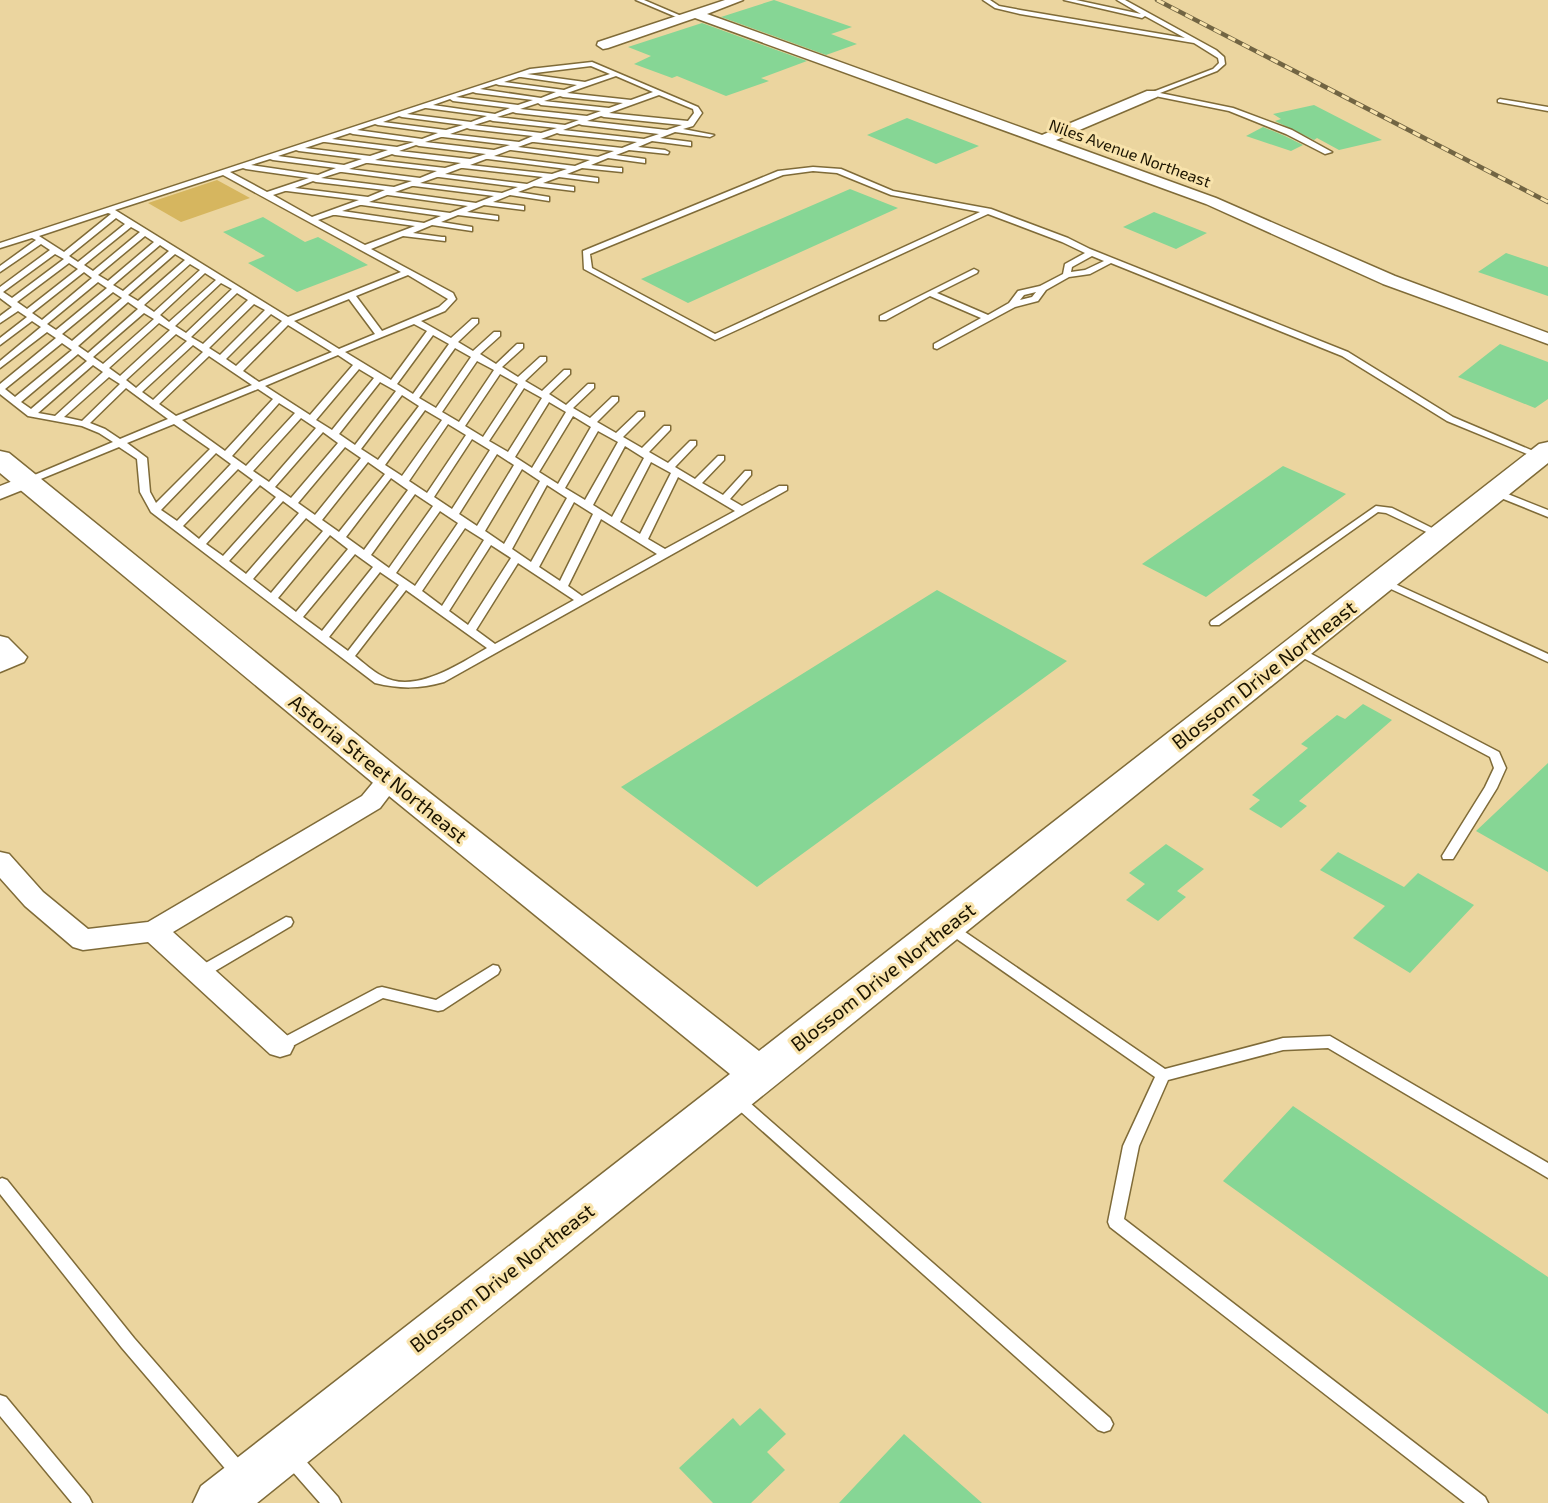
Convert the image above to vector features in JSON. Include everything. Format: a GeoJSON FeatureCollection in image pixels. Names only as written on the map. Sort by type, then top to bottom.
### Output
{"type":"FeatureCollection","features":[{"type":"Feature","properties":{"kind":"street"},"geometry":{"type":"LineString","coordinates":[[603,45],[737,0]]}},
{"type":"Feature","properties":{"kind":"street","name":"Niles Avenue Northeast"},"geometry":{"type":"LineString","coordinates":[[689,16],[1042,140],[1256,219],[1389,280],[1548,339]]}},
{"type":"Feature","properties":{"kind":"street"},"geometry":{"type":"LineString","coordinates":[[1042,140],[1152,94]]}},
{"type":"Feature","properties":{"kind":"street","name":"Blossom Drive Northeast"},"geometry":{"type":"LineString","coordinates":[[229,1496],[1544,453]]}},
{"type":"Feature","properties":{"kind":"street","name":"Astoria Street Northeast"},"geometry":{"type":"LineString","coordinates":[[0,459],[14,487],[390,779],[746,1085]]}},
{"type":"Feature","properties":{"kind":"street"},"geometry":{"type":"LineString","coordinates":[[0,643],[16,657],[0,665]]}},
{"type":"Feature","properties":{"kind":"street"},"geometry":{"type":"LineString","coordinates":[[0,861],[34,899],[83,939],[154,931],[371,802],[390,779]]}},
{"type":"Feature","properties":{"kind":"street"},"geometry":{"type":"LineString","coordinates":[[154,931],[280,1046]]}},
{"type":"Feature","properties":{"kind":"lane"},"geometry":{"type":"LineString","coordinates":[[639,0],[689,16]]}},
{"type":"Feature","properties":{"kind":"lane"},"geometry":{"type":"LineString","coordinates":[[986,0],[997,7],[1072,22],[1192,41]]}},
{"type":"Feature","properties":{"kind":"lane"},"geometry":{"type":"LineString","coordinates":[[1068,0],[1097,8],[1149,17]]}},
{"type":"Feature","properties":{"kind":"lane"},"geometry":{"type":"LineString","coordinates":[[1120,0],[1221,57],[1222,64],[1215,70],[1152,94]]}},
{"type":"Feature","properties":{"kind":"lane"},"geometry":{"type":"LineString","coordinates":[[1072,22],[1097,8]]}},
{"type":"Feature","properties":{"kind":"lane"},"geometry":{"type":"LineString","coordinates":[[0,246],[37,238],[224,172],[494,82],[544,68],[587,63],[661,92],[696,108],[698,112],[690,124],[363,249]]}},
{"type":"Feature","properties":{"kind":"lane"},"geometry":{"type":"LineString","coordinates":[[266,195],[616,74]]}},
{"type":"Feature","properties":{"kind":"lane"},"geometry":{"type":"LineString","coordinates":[[517,75],[588,84]]}},
{"type":"Feature","properties":{"kind":"lane"},"geometry":{"type":"LineString","coordinates":[[494,82],[633,103]]}},
{"type":"Feature","properties":{"kind":"lane"},"geometry":{"type":"LineString","coordinates":[[471,90],[611,111]]}},
{"type":"Feature","properties":{"kind":"lane"},"geometry":{"type":"LineString","coordinates":[[311,220],[661,92]]}},
{"type":"Feature","properties":{"kind":"lane"},"geometry":{"type":"LineString","coordinates":[[1152,94],[1232,109],[1262,120],[1328,152]]}},
{"type":"Feature","properties":{"kind":"lane"},"geometry":{"type":"LineString","coordinates":[[447,98],[589,119]]}},
{"type":"Feature","properties":{"kind":"lane"},"geometry":{"type":"LineString","coordinates":[[1500,101],[1548,110]]}},
{"type":"Feature","properties":{"kind":"lane"},"geometry":{"type":"LineString","coordinates":[[423,106],[566,127]]}},
{"type":"Feature","properties":{"kind":"lane"},"geometry":{"type":"LineString","coordinates":[[399,114],[543,135]]}},
{"type":"Feature","properties":{"kind":"lane"},"geometry":{"type":"LineString","coordinates":[[600,115],[690,124]]}},
{"type":"Feature","properties":{"kind":"lane"},"geometry":{"type":"LineString","coordinates":[[374,122],[520,144]]}},
{"type":"Feature","properties":{"kind":"lane"},"geometry":{"type":"LineString","coordinates":[[578,123],[710,135]]}},
{"type":"Feature","properties":{"kind":"lane"},"geometry":{"type":"LineString","coordinates":[[348,131],[496,153]]}},
{"type":"Feature","properties":{"kind":"lane"},"geometry":{"type":"LineString","coordinates":[[555,131],[688,144]]}},
{"type":"Feature","properties":{"kind":"lane"},"geometry":{"type":"LineString","coordinates":[[532,139],[665,152]]}},
{"type":"Feature","properties":{"kind":"lane"},"geometry":{"type":"LineString","coordinates":[[322,140],[471,162]]}},
{"type":"Feature","properties":{"kind":"lane"},"geometry":{"type":"LineString","coordinates":[[296,148],[447,171]]}},
{"type":"Feature","properties":{"kind":"lane"},"geometry":{"type":"LineString","coordinates":[[509,148],[642,161]]}},
{"type":"Feature","properties":{"kind":"lane"},"geometry":{"type":"LineString","coordinates":[[485,156],[619,170]]}},
{"type":"Feature","properties":{"kind":"lane"},"geometry":{"type":"LineString","coordinates":[[269,157],[422,180]]}},
{"type":"Feature","properties":{"kind":"lane"},"geometry":{"type":"LineString","coordinates":[[461,165],[595,180]]}},
{"type":"Feature","properties":{"kind":"lane"},"geometry":{"type":"LineString","coordinates":[[242,166],[396,189]]}},
{"type":"Feature","properties":{"kind":"lane"},"geometry":{"type":"LineString","coordinates":[[988,211],[715,337],[588,269],[586,253],[781,173],[813,169],[838,171],[891,193],[988,211],[1065,240],[1092,253],[1345,354],[1450,419],[1544,453]]}},
{"type":"Feature","properties":{"kind":"lane"},"geometry":{"type":"LineString","coordinates":[[14,487],[442,309],[452,299],[450,295],[224,172]]}},
{"type":"Feature","properties":{"kind":"lane"},"geometry":{"type":"LineString","coordinates":[[436,174],[571,189]]}},
{"type":"Feature","properties":{"kind":"lane"},"geometry":{"type":"LineString","coordinates":[[411,184],[546,199]]}},
{"type":"Feature","properties":{"kind":"lane"},"geometry":{"type":"LineString","coordinates":[[285,189],[369,199]]}},
{"type":"Feature","properties":{"kind":"lane"},"geometry":{"type":"LineString","coordinates":[[386,193],[521,208]]}},
{"type":"Feature","properties":{"kind":"lane"},"geometry":{"type":"LineString","coordinates":[[359,202],[495,219]]}},
{"type":"Feature","properties":{"kind":"lane"},"geometry":{"type":"LineString","coordinates":[[113,212],[664,554]]}},
{"type":"Feature","properties":{"kind":"lane"},"geometry":{"type":"LineString","coordinates":[[0,342],[12,302],[67,257],[113,212]]}},
{"type":"Feature","properties":{"kind":"lane"},"geometry":{"type":"LineString","coordinates":[[333,212],[469,229]]}},
{"type":"Feature","properties":{"kind":"lane"},"geometry":{"type":"LineString","coordinates":[[12,302],[81,267],[130,223]]}},
{"type":"Feature","properties":{"kind":"lane"},"geometry":{"type":"LineString","coordinates":[[0,365],[145,232]]}},
{"type":"Feature","properties":{"kind":"lane"},"geometry":{"type":"LineString","coordinates":[[402,233],[442,239]]}},
{"type":"Feature","properties":{"kind":"lane"},"geometry":{"type":"LineString","coordinates":[[37,238],[581,600]]}},
{"type":"Feature","properties":{"kind":"lane"},"geometry":{"type":"LineString","coordinates":[[0,270],[37,238]]}},
{"type":"Feature","properties":{"kind":"lane"},"geometry":{"type":"LineString","coordinates":[[160,241],[0,389],[31,414],[84,424],[102,431],[142,458],[145,492],[155,510],[379,680],[406,686],[440,679],[783,488]]}},
{"type":"Feature","properties":{"kind":"lane"},"geometry":{"type":"LineString","coordinates":[[0,320],[55,250]]}},
{"type":"Feature","properties":{"kind":"lane"},"geometry":{"type":"LineString","coordinates":[[15,402],[175,250]]}},
{"type":"Feature","properties":{"kind":"lane"},"geometry":{"type":"LineString","coordinates":[[1067,275],[1068,266],[1092,253]]}},
{"type":"Feature","properties":{"kind":"lane"},"geometry":{"type":"LineString","coordinates":[[31,414],[91,359],[190,260]]}},
{"type":"Feature","properties":{"kind":"lane"},"geometry":{"type":"LineString","coordinates":[[937,345],[1012,305],[1021,293],[1042,288],[1067,275],[1087,272],[1111,260]]}},
{"type":"Feature","properties":{"kind":"lane"},"geometry":{"type":"LineString","coordinates":[[56,420],[205,269]]}},
{"type":"Feature","properties":{"kind":"lane"},"geometry":{"type":"LineString","coordinates":[[883,318],[974,271]]}},
{"type":"Feature","properties":{"kind":"lane"},"geometry":{"type":"LineString","coordinates":[[237,371],[288,320],[406,273]]}},
{"type":"Feature","properties":{"kind":"lane"},"geometry":{"type":"LineString","coordinates":[[84,424],[221,279]]}},
{"type":"Feature","properties":{"kind":"lane"},"geometry":{"type":"LineString","coordinates":[[137,392],[237,289]]}},
{"type":"Feature","properties":{"kind":"lane"},"geometry":{"type":"LineString","coordinates":[[930,293],[988,318]]}},
{"type":"Feature","properties":{"kind":"lane"},"geometry":{"type":"LineString","coordinates":[[351,295],[380,334]]}},
{"type":"Feature","properties":{"kind":"lane"},"geometry":{"type":"LineString","coordinates":[[154,404],[254,299]]}},
{"type":"Feature","properties":{"kind":"lane"},"geometry":{"type":"LineString","coordinates":[[12,302],[495,649]]}},
{"type":"Feature","properties":{"kind":"lane"},"geometry":{"type":"LineString","coordinates":[[220,360],[270,310]]}},
{"type":"Feature","properties":{"kind":"lane"},"geometry":{"type":"LineString","coordinates":[[414,320],[742,511]]}},
{"type":"Feature","properties":{"kind":"lane"},"geometry":{"type":"LineString","coordinates":[[414,399],[453,343],[475,321]]}},
{"type":"Feature","properties":{"kind":"lane"},"geometry":{"type":"LineString","coordinates":[[392,385],[432,330]]}},
{"type":"Feature","properties":{"kind":"lane"},"geometry":{"type":"LineString","coordinates":[[437,413],[475,356],[497,334]]}},
{"type":"Feature","properties":{"kind":"lane"},"geometry":{"type":"LineString","coordinates":[[460,428],[498,369],[520,346]]}},
{"type":"Feature","properties":{"kind":"lane"},"geometry":{"type":"LineString","coordinates":[[484,442],[521,382],[543,359]]}},
{"type":"Feature","properties":{"kind":"lane"},"geometry":{"type":"LineString","coordinates":[[310,420],[358,364]]}},
{"type":"Feature","properties":{"kind":"lane"},"geometry":{"type":"LineString","coordinates":[[509,458],[545,396],[567,372]]}},
{"type":"Feature","properties":{"kind":"lane"},"geometry":{"type":"LineString","coordinates":[[333,435],[379,377]]}},
{"type":"Feature","properties":{"kind":"lane"},"geometry":{"type":"LineString","coordinates":[[534,473],[569,410],[591,386]]}},
{"type":"Feature","properties":{"kind":"lane"},"geometry":{"type":"LineString","coordinates":[[356,450],[401,391]]}},
{"type":"Feature","properties":{"kind":"lane"},"geometry":{"type":"LineString","coordinates":[[226,456],[279,399]]}},
{"type":"Feature","properties":{"kind":"lane"},"geometry":{"type":"LineString","coordinates":[[560,489],[594,425],[615,399]]}},
{"type":"Feature","properties":{"kind":"lane"},"geometry":{"type":"LineString","coordinates":[[379,466],[424,405]]}},
{"type":"Feature","properties":{"kind":"lane"},"geometry":{"type":"LineString","coordinates":[[247,471],[300,413]]}},
{"type":"Feature","properties":{"kind":"lane"},"geometry":{"type":"LineString","coordinates":[[587,506],[620,440],[641,414]]}},
{"type":"Feature","properties":{"kind":"lane"},"geometry":{"type":"LineString","coordinates":[[403,482],[447,419]]}},
{"type":"Feature","properties":{"kind":"lane"},"geometry":{"type":"LineString","coordinates":[[270,487],[322,427]]}},
{"type":"Feature","properties":{"kind":"lane"},"geometry":{"type":"LineString","coordinates":[[614,523],[646,455],[667,428]]}},
{"type":"Feature","properties":{"kind":"lane"},"geometry":{"type":"LineString","coordinates":[[428,498],[471,434]]}},
{"type":"Feature","properties":{"kind":"lane"},"geometry":{"type":"LineString","coordinates":[[292,504],[344,442]]}},
{"type":"Feature","properties":{"kind":"lane"},"geometry":{"type":"LineString","coordinates":[[642,540],[673,470],[693,443]]}},
{"type":"Feature","properties":{"kind":"lane"},"geometry":{"type":"LineString","coordinates":[[155,510],[216,448]]}},
{"type":"Feature","properties":{"kind":"lane"},"geometry":{"type":"LineString","coordinates":[[453,515],[495,449]]}},
{"type":"Feature","properties":{"kind":"lane"},"geometry":{"type":"LineString","coordinates":[[316,520],[367,457]]}},
{"type":"Feature","properties":{"kind":"lane"},"geometry":{"type":"LineString","coordinates":[[696,484],[721,458]]}},
{"type":"Feature","properties":{"kind":"lane"},"geometry":{"type":"LineString","coordinates":[[177,527],[237,464]]}},
{"type":"Feature","properties":{"kind":"lane"},"geometry":{"type":"LineString","coordinates":[[479,532],[520,464]]}},
{"type":"Feature","properties":{"kind":"lane"},"geometry":{"type":"LineString","coordinates":[[340,538],[390,473]]}},
{"type":"Feature","properties":{"kind":"lane"},"geometry":{"type":"LineString","coordinates":[[724,500],[748,473]]}},
{"type":"Feature","properties":{"kind":"lane"},"geometry":{"type":"LineString","coordinates":[[200,544],[259,480]]}},
{"type":"Feature","properties":{"kind":"lane"},"geometry":{"type":"LineString","coordinates":[[506,550],[545,480]]}},
{"type":"Feature","properties":{"kind":"lane"},"geometry":{"type":"LineString","coordinates":[[365,555],[414,489]]}},
{"type":"Feature","properties":{"kind":"lane"},"geometry":{"type":"LineString","coordinates":[[1495,492],[1548,514]]}},
{"type":"Feature","properties":{"kind":"lane"},"geometry":{"type":"LineString","coordinates":[[223,562],[282,496]]}},
{"type":"Feature","properties":{"kind":"lane"},"geometry":{"type":"LineString","coordinates":[[533,568],[572,497]]}},
{"type":"Feature","properties":{"kind":"lane"},"geometry":{"type":"LineString","coordinates":[[390,574],[439,505]]}},
{"type":"Feature","properties":{"kind":"lane"},"geometry":{"type":"LineString","coordinates":[[1215,623],[1376,509],[1388,510],[1441,535]]}},
{"type":"Feature","properties":{"kind":"lane"},"geometry":{"type":"LineString","coordinates":[[247,580],[305,513]]}},
{"type":"Feature","properties":{"kind":"lane"},"geometry":{"type":"LineString","coordinates":[[562,587],[598,513]]}},
{"type":"Feature","properties":{"kind":"lane"},"geometry":{"type":"LineString","coordinates":[[416,592],[464,522]]}},
{"type":"Feature","properties":{"kind":"lane"},"geometry":{"type":"LineString","coordinates":[[272,598],[329,530]]}},
{"type":"Feature","properties":{"kind":"lane"},"geometry":{"type":"LineString","coordinates":[[443,612],[490,539]]}},
{"type":"Feature","properties":{"kind":"lane"},"geometry":{"type":"LineString","coordinates":[[297,618],[354,548]]}},
{"type":"Feature","properties":{"kind":"lane"},"geometry":{"type":"LineString","coordinates":[[470,631],[517,557]]}},
{"type":"Feature","properties":{"kind":"lane"},"geometry":{"type":"LineString","coordinates":[[323,637],[379,566]]}},
{"type":"Feature","properties":{"kind":"lane"},"geometry":{"type":"LineString","coordinates":[[1382,581],[1548,658]]}},
{"type":"Feature","properties":{"kind":"lane"},"geometry":{"type":"LineString","coordinates":[[349,657],[405,584]]}},
{"type":"Feature","properties":{"kind":"lane"},"geometry":{"type":"LineString","coordinates":[[1296,650],[1495,755],[1500,768],[1491,788],[1448,856]]}},
{"type":"Feature","properties":{"kind":"lane"},"geometry":{"type":"LineString","coordinates":[[200,973],[286,922]]}},
{"type":"Feature","properties":{"kind":"lane"},"geometry":{"type":"LineString","coordinates":[[948,926],[1163,1075],[1283,1044],[1330,1042],[1548,1171]]}},
{"type":"Feature","properties":{"kind":"lane"},"geometry":{"type":"LineString","coordinates":[[280,1046],[382,992],[438,1006],[493,970]]}},
{"type":"Feature","properties":{"kind":"lane"},"geometry":{"type":"LineString","coordinates":[[1163,1075],[1131,1146],[1116,1222],[1479,1503]]}},
{"type":"Feature","properties":{"kind":"lane"},"geometry":{"type":"LineString","coordinates":[[746,1085],[1104,1424]]}},
{"type":"Feature","properties":{"kind":"lane"},"geometry":{"type":"LineString","coordinates":[[2,1185],[128,1343],[229,1496]]}},
{"type":"Feature","properties":{"kind":"lane"},"geometry":{"type":"LineString","coordinates":[[0,1403],[83,1503]]}},
{"type":"Feature","properties":{"kind":"lane"},"geometry":{"type":"LineString","coordinates":[[285,1450],[332,1503]]}},
{"type":"Feature","properties":{"kind":"shaded area"},"geometry":{"type":"Polygon","coordinates":[[[217,180],[250,198],[181,222],[148,203],[217,180]]]}},
{"type":"Feature","properties":{"kind":"building"},"geometry":{"type":"Polygon","coordinates":[[[774,0],[852,27],[831,34],[857,44],[826,55],[721,17],[774,0]]]}},
{"type":"Feature","properties":{"kind":"building"},"geometry":{"type":"Polygon","coordinates":[[[702,23],[807,61],[761,78],[769,81],[726,96],[677,76],[672,78],[634,64],[651,56],[628,47],[702,23]]]}},
{"type":"Feature","properties":{"kind":"building"},"geometry":{"type":"Polygon","coordinates":[[[1314,105],[1382,140],[1339,150],[1317,138],[1314,140],[1275,121],[1281,119],[1273,114],[1314,105]]]}},
{"type":"Feature","properties":{"kind":"building"},"geometry":{"type":"Polygon","coordinates":[[[907,118],[979,146],[936,164],[867,135],[907,118]]]}},
{"type":"Feature","properties":{"kind":"building"},"geometry":{"type":"Polygon","coordinates":[[[1263,127],[1303,145],[1291,151],[1246,136],[1263,127]]]}},
{"type":"Feature","properties":{"kind":"building"},"geometry":{"type":"Polygon","coordinates":[[[850,189],[898,208],[688,303],[641,279],[850,189]]]}},
{"type":"Feature","properties":{"kind":"building"},"geometry":{"type":"Polygon","coordinates":[[[1154,212],[1207,233],[1176,249],[1123,227],[1154,212]]]}},
{"type":"Feature","properties":{"kind":"building"},"geometry":{"type":"Polygon","coordinates":[[[263,217],[305,242],[318,237],[368,265],[297,292],[248,263],[265,256],[223,232],[263,217]]]}},
{"type":"Feature","properties":{"kind":"building"},"geometry":{"type":"Polygon","coordinates":[[[1506,253],[1548,267],[1548,296],[1478,272],[1506,253]]]}},
{"type":"Feature","properties":{"kind":"building"},"geometry":{"type":"Polygon","coordinates":[[[1500,344],[1548,362],[1548,399],[1535,408],[1458,377],[1500,344]]]}},
{"type":"Feature","properties":{"kind":"building"},"geometry":{"type":"Polygon","coordinates":[[[1283,466],[1346,494],[1206,597],[1142,564],[1283,466]]]}},
{"type":"Feature","properties":{"kind":"building"},"geometry":{"type":"Polygon","coordinates":[[[937,590],[1067,661],[757,887],[621,787],[937,590]]]}},
{"type":"Feature","properties":{"kind":"building"},"geometry":{"type":"Polygon","coordinates":[[[1363,704],[1392,720],[1299,801],[1307,806],[1281,828],[1249,809],[1260,800],[1252,795],[1308,748],[1301,744],[1337,715],[1345,719],[1363,704]]]}},
{"type":"Feature","properties":{"kind":"building"},"geometry":{"type":"Polygon","coordinates":[[[1548,763],[1548,872],[1476,831],[1548,763]]]}},
{"type":"Feature","properties":{"kind":"building"},"geometry":{"type":"Polygon","coordinates":[[[1166,844],[1204,869],[1177,891],[1186,897],[1158,921],[1126,900],[1145,884],[1129,873],[1166,844]]]}},
{"type":"Feature","properties":{"kind":"building"},"geometry":{"type":"Polygon","coordinates":[[[1338,852],[1404,887],[1418,873],[1474,905],[1410,973],[1353,938],[1385,906],[1320,870],[1338,852]]]}},
{"type":"Feature","properties":{"kind":"building"},"geometry":{"type":"Polygon","coordinates":[[[1293,1106],[1548,1277],[1548,1414],[1223,1181],[1293,1106]]]}},
{"type":"Feature","properties":{"kind":"building"},"geometry":{"type":"Polygon","coordinates":[[[760,1408],[786,1434],[767,1452],[785,1470],[751,1503],[713,1503],[679,1468],[733,1418],[740,1426],[760,1408]]]}},
{"type":"Feature","properties":{"kind":"building"},"geometry":{"type":"Polygon","coordinates":[[[904,1434],[982,1503],[839,1503],[904,1434]]]}},
{"type":"Feature","properties":{"kind":"railway"},"geometry":{"type":"LineString","coordinates":[[1157,0],[1548,202]]}}]}
